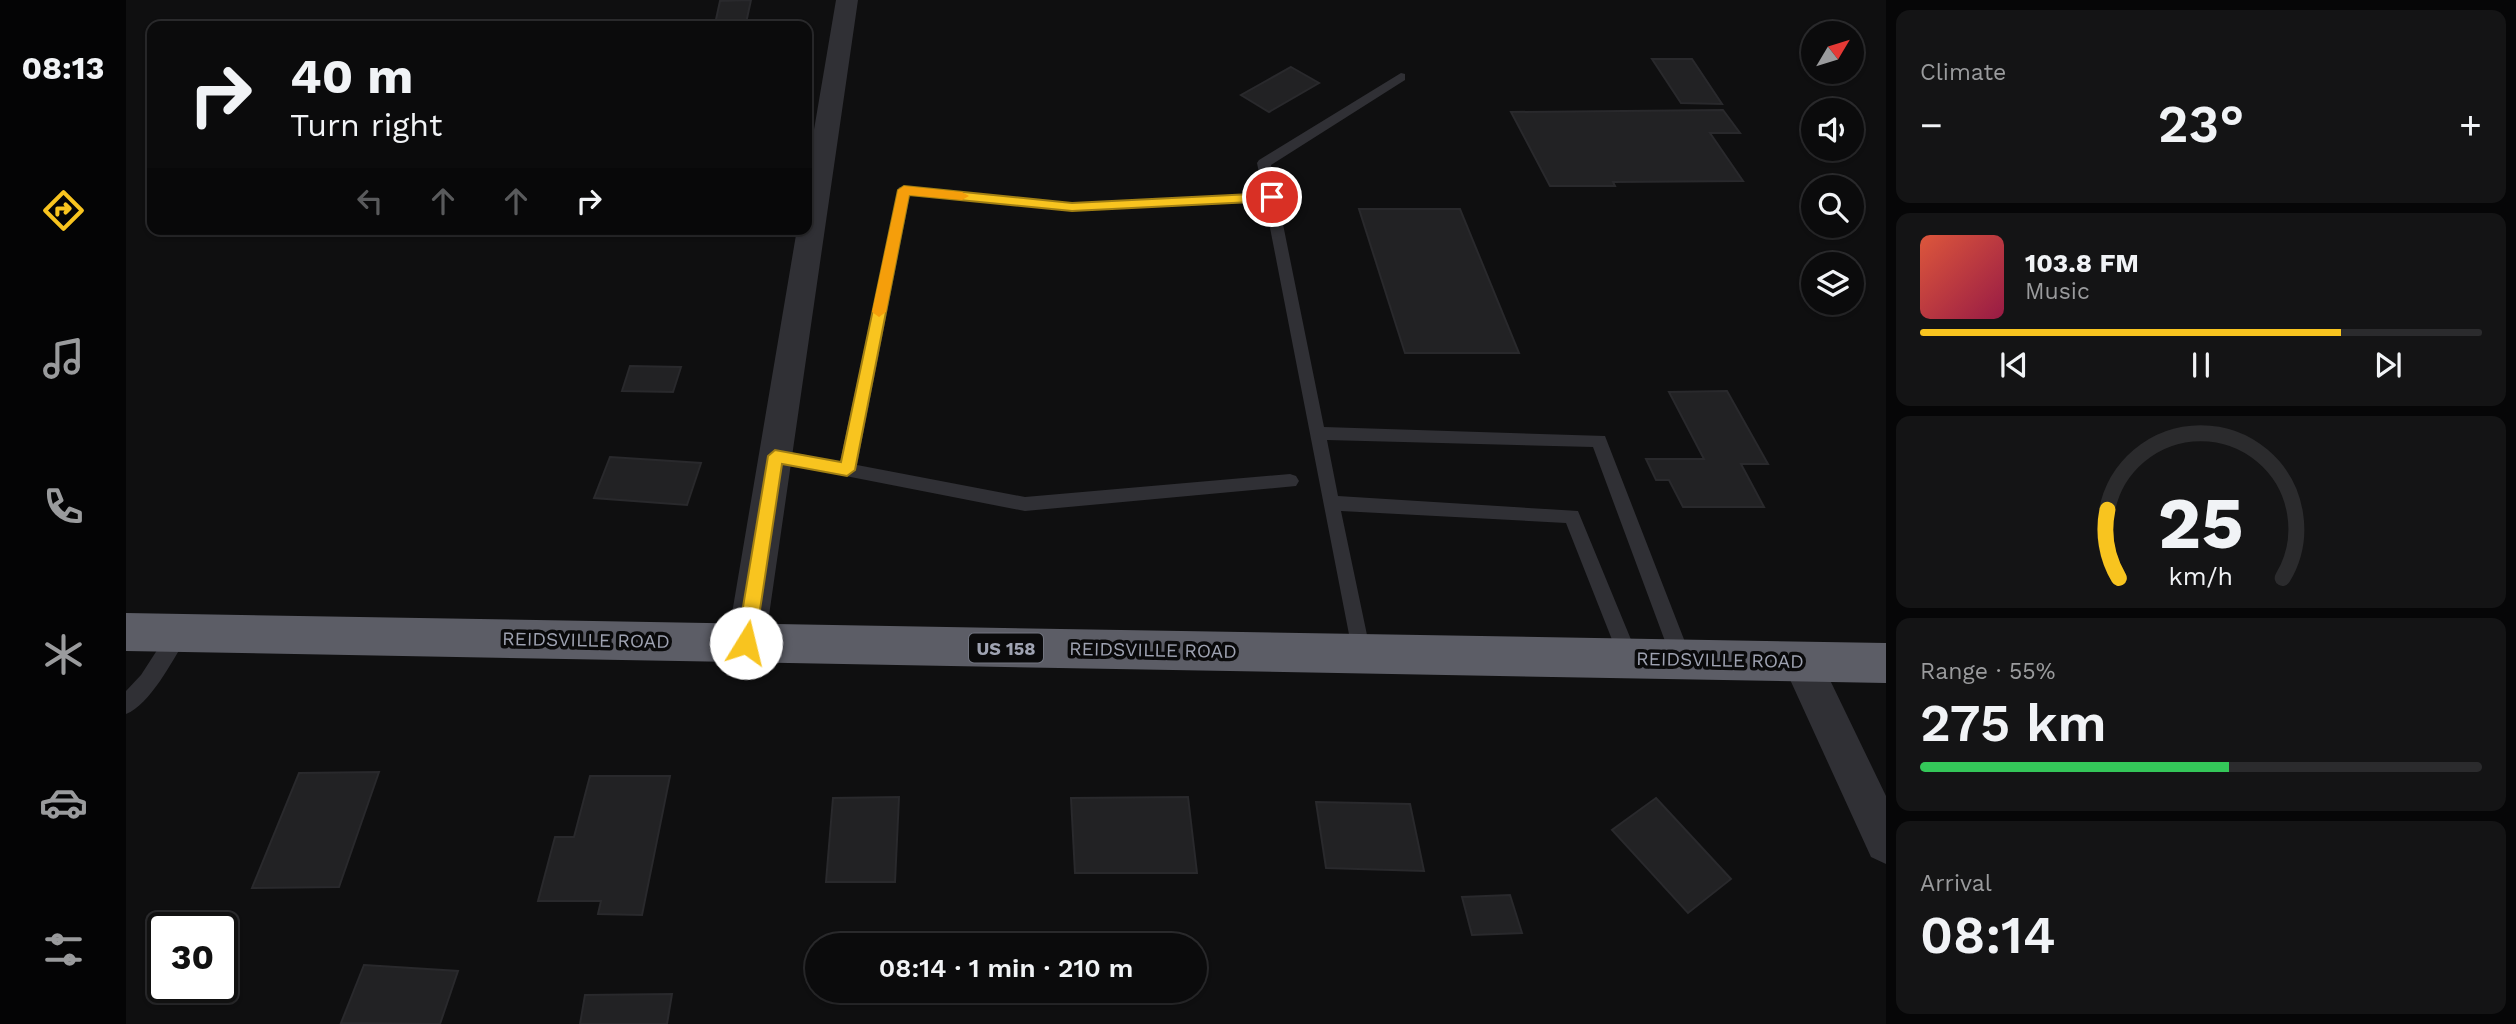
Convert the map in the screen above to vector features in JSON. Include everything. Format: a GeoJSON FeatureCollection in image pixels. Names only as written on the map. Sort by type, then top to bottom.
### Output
{"type":"FeatureCollection","features":[{"type":"Feature","properties":{"kind":"highway","name":"REIDSVILLE ROAD"},"geometry":{"type":"LineString","coordinates":[[126,632],[1886,663]]}},
{"type":"Feature","properties":{"kind":"street"},"geometry":{"type":"LineString","coordinates":[[812,222],[847,0]]}},
{"type":"Feature","properties":{"kind":"street"},"geometry":{"type":"LineString","coordinates":[[746,643],[810,235]]}},
{"type":"Feature","properties":{"kind":"street"},"geometry":{"type":"LineString","coordinates":[[1801,662],[1886,842]]}},
{"type":"Feature","properties":{"kind":"lane"},"geometry":{"type":"LineString","coordinates":[[1361,654],[1265,163],[1401,77]]}},
{"type":"Feature","properties":{"kind":"lane"},"geometry":{"type":"LineString","coordinates":[[847,470],[904,190],[1072,207],[1272,197]]}},
{"type":"Feature","properties":{"kind":"lane"},"geometry":{"type":"LineString","coordinates":[[1318,433],[1598,441],[1682,660]]}},
{"type":"Feature","properties":{"kind":"lane"},"geometry":{"type":"LineString","coordinates":[[775,456],[1025,504],[1290,481]]}},
{"type":"Feature","properties":{"kind":"lane"},"geometry":{"type":"LineString","coordinates":[[1332,503],[1572,516],[1629,659]]}},
{"type":"Feature","properties":{"kind":"lane"},"geometry":{"type":"LineString","coordinates":[[126,705],[148,681],[178,633]]}},
{"type":"Feature","properties":{"kind":"building"},"geometry":{"type":"Polygon","coordinates":[[[751,0],[746,21],[716,21],[720,1],[751,0]]]}},
{"type":"Feature","properties":{"kind":"building"},"geometry":{"type":"Polygon","coordinates":[[[1652,59],[1692,59],[1722,104],[1681,103],[1652,59]]]}},
{"type":"Feature","properties":{"kind":"building"},"geometry":{"type":"Polygon","coordinates":[[[1291,67],[1319,83],[1269,112],[1241,95],[1291,67]]]}},
{"type":"Feature","properties":{"kind":"building"},"geometry":{"type":"Polygon","coordinates":[[[1723,110],[1740,133],[1710,133],[1743,181],[1613,182],[1615,186],[1550,186],[1511,112],[1723,110]]]}},
{"type":"Feature","properties":{"kind":"building"},"geometry":{"type":"Polygon","coordinates":[[[1359,209],[1460,209],[1519,353],[1405,353],[1359,209]]]}},
{"type":"Feature","properties":{"kind":"building"},"geometry":{"type":"Polygon","coordinates":[[[630,366],[681,367],[673,392],[622,391],[630,366]]]}},
{"type":"Feature","properties":{"kind":"building"},"geometry":{"type":"Polygon","coordinates":[[[1727,391],[1768,464],[1741,464],[1764,507],[1683,507],[1669,480],[1656,480],[1646,459],[1704,459],[1669,392],[1727,391]]]}},
{"type":"Feature","properties":{"kind":"building"},"geometry":{"type":"Polygon","coordinates":[[[610,457],[701,463],[687,505],[594,498],[610,457]]]}},
{"type":"Feature","properties":{"kind":"building"},"geometry":{"type":"Polygon","coordinates":[[[379,772],[339,887],[252,888],[299,773],[379,772]]]}},
{"type":"Feature","properties":{"kind":"building"},"geometry":{"type":"Polygon","coordinates":[[[590,776],[670,776],[642,915],[598,914],[601,901],[538,901],[555,837],[574,837],[590,776]]]}},
{"type":"Feature","properties":{"kind":"building"},"geometry":{"type":"Polygon","coordinates":[[[899,797],[895,882],[826,882],[833,798],[899,797]]]}},
{"type":"Feature","properties":{"kind":"building"},"geometry":{"type":"Polygon","coordinates":[[[1188,797],[1197,873],[1075,873],[1071,798],[1188,797]]]}},
{"type":"Feature","properties":{"kind":"building"},"geometry":{"type":"Polygon","coordinates":[[[1656,798],[1731,879],[1688,913],[1612,830],[1656,798]]]}},
{"type":"Feature","properties":{"kind":"building"},"geometry":{"type":"Polygon","coordinates":[[[1316,802],[1410,804],[1424,871],[1326,868],[1316,802]]]}},
{"type":"Feature","properties":{"kind":"building"},"geometry":{"type":"Polygon","coordinates":[[[1510,895],[1522,933],[1472,935],[1462,897],[1510,895]]]}},
{"type":"Feature","properties":{"kind":"building"},"geometry":{"type":"Polygon","coordinates":[[[364,965],[458,971],[440,1024],[341,1023],[364,965]]]}},
{"type":"Feature","properties":{"kind":"building"},"geometry":{"type":"Polygon","coordinates":[[[672,994],[667,1024],[580,1024],[585,995],[672,994]]]}},
{"type":"Feature","properties":{"kind":"slow traffic"},"geometry":{"type":"LineString","coordinates":[[879,312],[904,190],[962,196]]}},
{"type":"Feature","properties":{"kind":"route"},"geometry":{"type":"LineString","coordinates":[[746,643],[775,456],[847,470],[904,190],[1072,207],[1272,197]]}}]}
